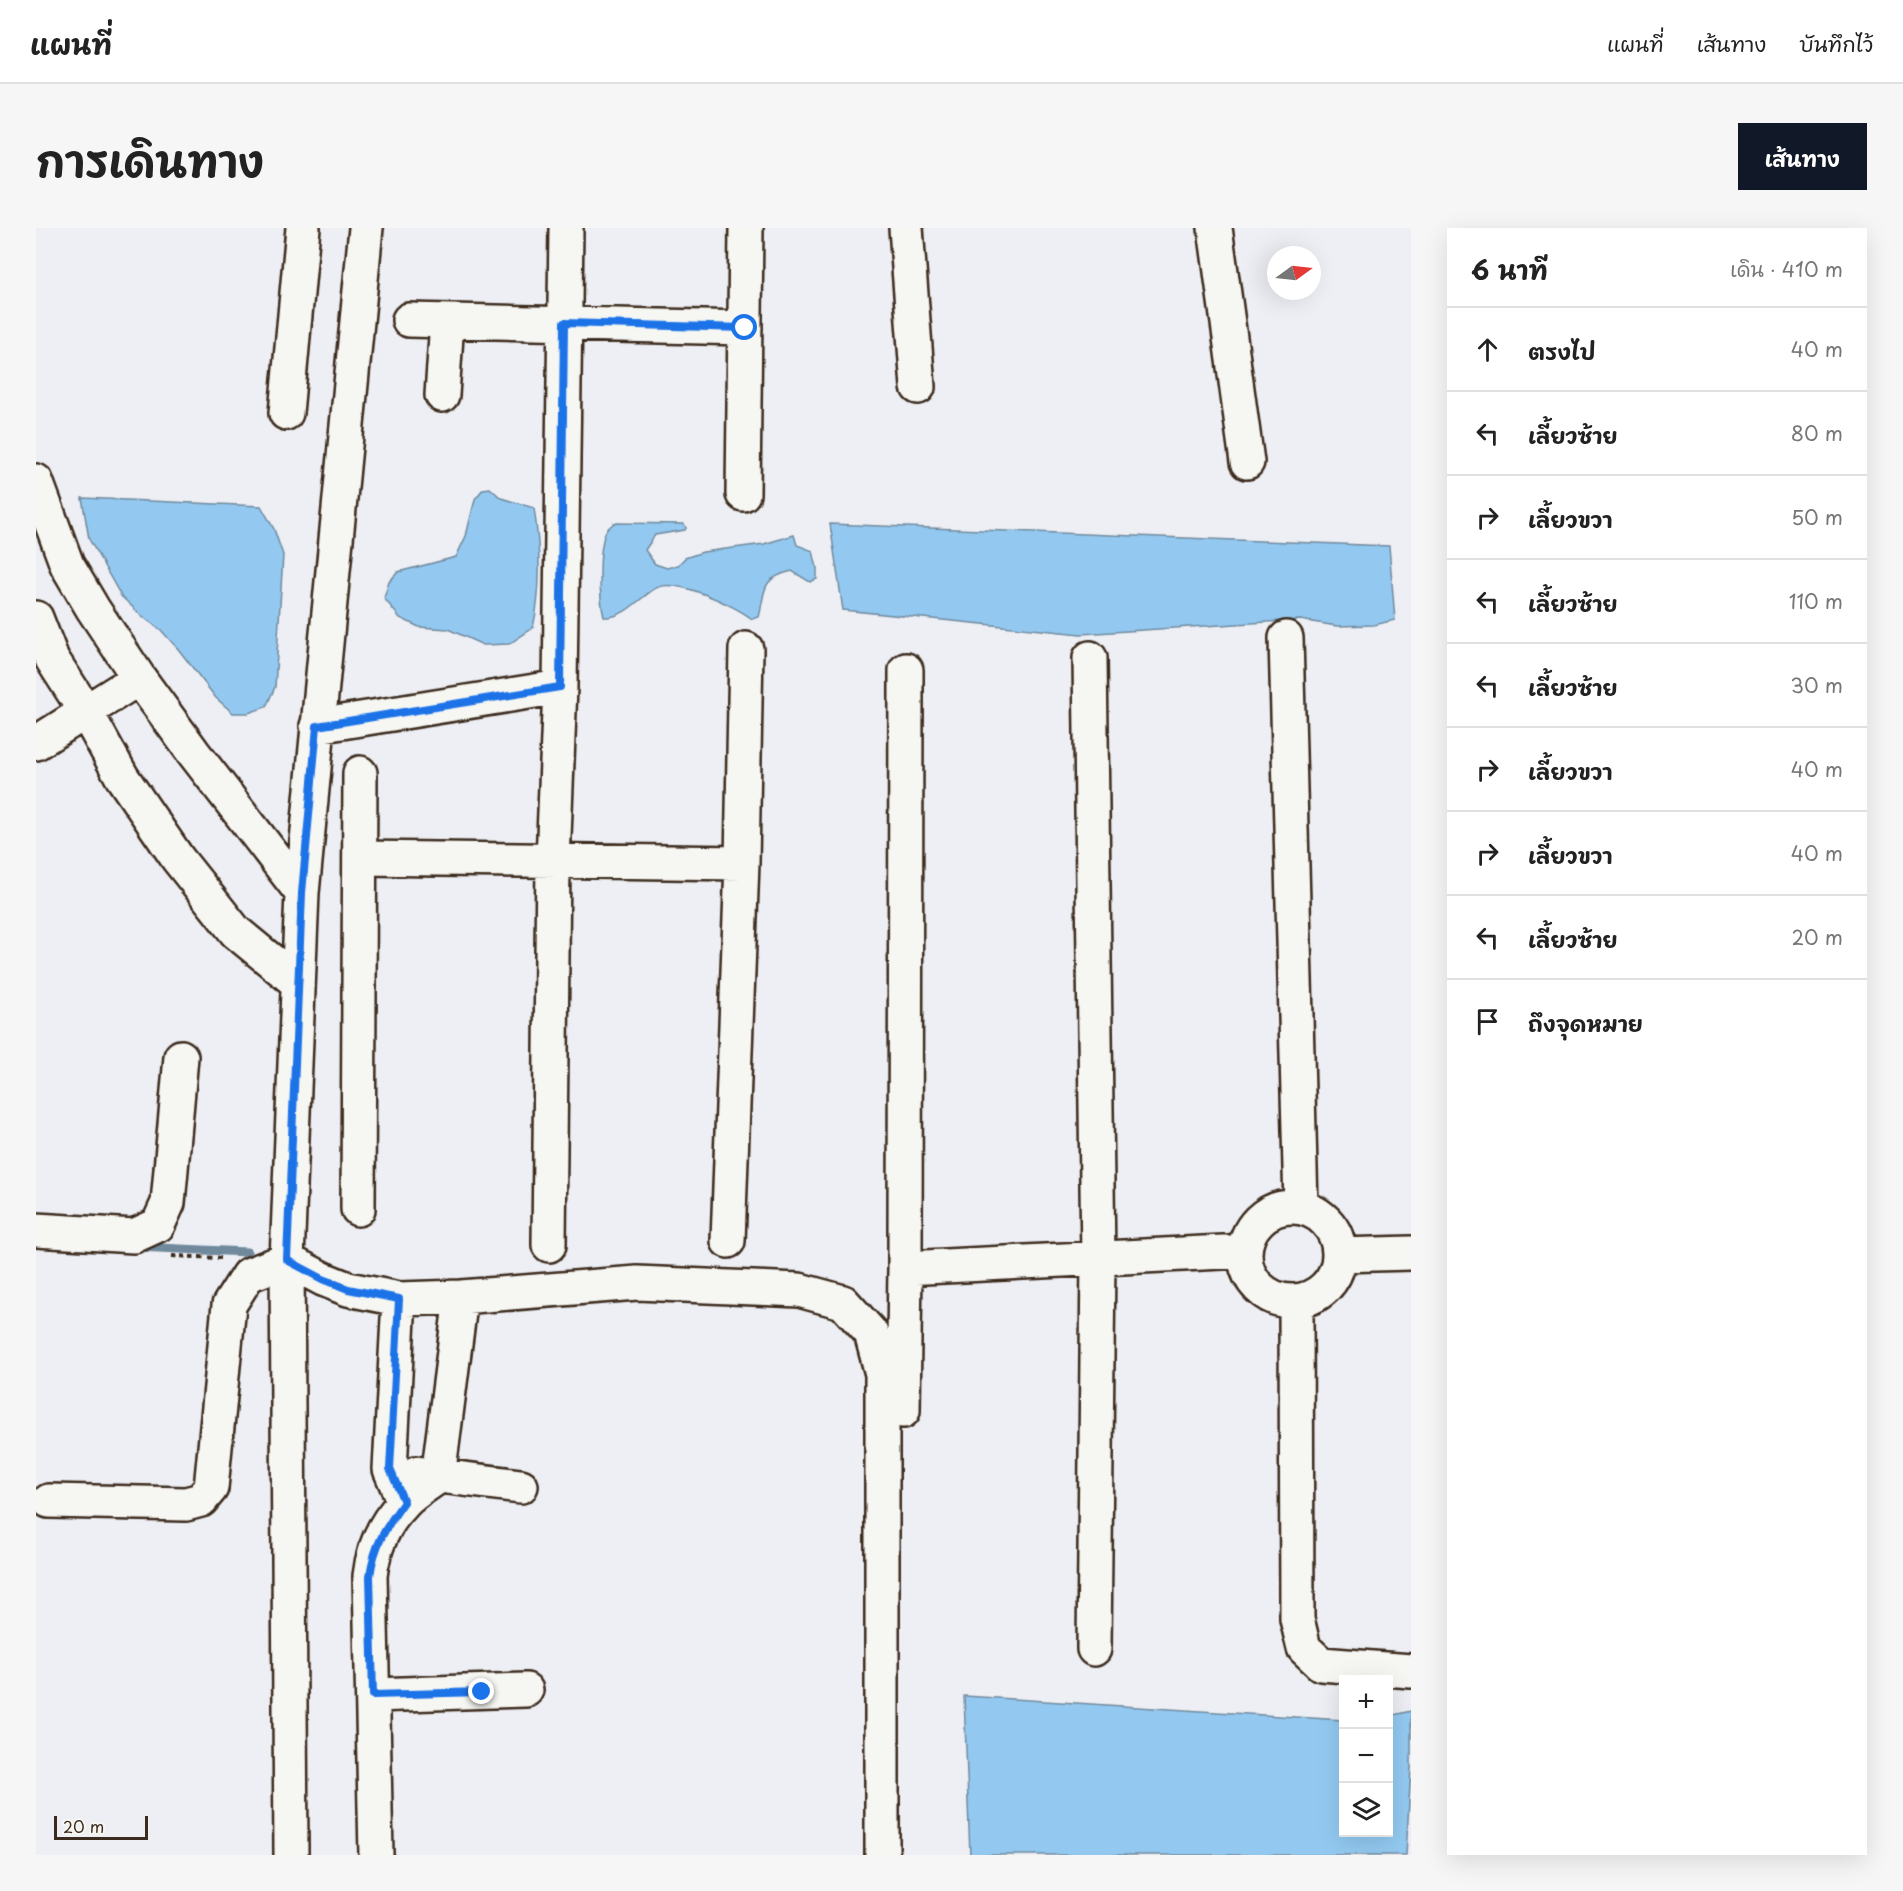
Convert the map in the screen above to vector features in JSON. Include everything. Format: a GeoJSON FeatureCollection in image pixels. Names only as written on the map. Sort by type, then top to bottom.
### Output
{"type":"FeatureCollection","features":[{"type":"Feature","properties":{"kind":"street"},"geometry":{"type":"LineString","coordinates":[[286,413],[303,228]]}},
{"type":"Feature","properties":{"kind":"street"},"geometry":{"type":"LineString","coordinates":[[291,1855],[287,1260],[302,893],[366,228]]}},
{"type":"Feature","properties":{"kind":"street"},"geometry":{"type":"LineString","coordinates":[[549,1245],[553,861],[560,687],[566,228]]}},
{"type":"Feature","properties":{"kind":"street"},"geometry":{"type":"LineString","coordinates":[[743,494],[746,228]]}},
{"type":"Feature","properties":{"kind":"street"},"geometry":{"type":"LineString","coordinates":[[906,228],[918,387]]}},
{"type":"Feature","properties":{"kind":"street"},"geometry":{"type":"LineString","coordinates":[[1215,228],[1247,462]]}},
{"type":"Feature","properties":{"kind":"street"},"geometry":{"type":"LineString","coordinates":[[409,320],[745,328]]}},
{"type":"Feature","properties":{"kind":"street"},"geometry":{"type":"LineString","coordinates":[[442,395],[447,321]]}},
{"type":"Feature","properties":{"kind":"street"},"geometry":{"type":"LineString","coordinates":[[36,481],[67,565],[93,609],[139,678],[302,893]]}},
{"type":"Feature","properties":{"kind":"street"},"geometry":{"type":"LineString","coordinates":[[36,618],[52,659],[86,712],[122,777],[178,859],[236,932],[298,982]]}},
{"type":"Feature","properties":{"kind":"street"},"geometry":{"type":"LineString","coordinates":[[1286,638],[1301,1206]]}},
{"type":"Feature","properties":{"kind":"street"},"geometry":{"type":"LineString","coordinates":[[728,1241],[742,862],[746,649]]}},
{"type":"Feature","properties":{"kind":"street"},"geometry":{"type":"LineString","coordinates":[[1090,657],[1098,1259],[1094,1649]]}},
{"type":"Feature","properties":{"kind":"street"},"geometry":{"type":"LineString","coordinates":[[900,1632],[905,1269],[906,670]]}},
{"type":"Feature","properties":{"kind":"street"},"geometry":{"type":"LineString","coordinates":[[36,743],[139,678]]}},
{"type":"Feature","properties":{"kind":"street"},"geometry":{"type":"LineString","coordinates":[[317,726],[560,687]]}},
{"type":"Feature","properties":{"kind":"street"},"geometry":{"type":"LineString","coordinates":[[358,1209],[360,772]]}},
{"type":"Feature","properties":{"kind":"street"},"geometry":{"type":"LineString","coordinates":[[360,858],[742,862]]}},
{"type":"Feature","properties":{"kind":"street"},"geometry":{"type":"LineString","coordinates":[[36,1230],[134,1236],[158,1225],[168,1203],[181,1057]]}},
{"type":"Feature","properties":{"kind":"street"},"geometry":{"type":"LineString","coordinates":[[1301,1206],[1325,1219],[1339,1243],[1338,1270],[1322,1293],[1296,1303],[1269,1298],[1250,1278],[1243,1251],[1252,1226],[1274,1209],[1301,1206]]}},
{"type":"Feature","properties":{"kind":"street"},"geometry":{"type":"LineString","coordinates":[[905,1269],[1243,1251]]}},
{"type":"Feature","properties":{"kind":"street"},"geometry":{"type":"LineString","coordinates":[[1339,1255],[1411,1252]]}},
{"type":"Feature","properties":{"kind":"street"},"geometry":{"type":"LineString","coordinates":[[50,1501],[186,1504],[201,1500],[211,1488],[230,1305],[248,1275],[287,1260],[348,1289],[399,1299],[460,1297],[637,1283],[799,1290],[843,1302],[871,1333],[882,1374],[882,1855]]}},
{"type":"Feature","properties":{"kind":"street"},"geometry":{"type":"LineString","coordinates":[[376,1855],[370,1576],[372,1558],[390,1521],[404,1502],[438,1477],[460,1297]]}},
{"type":"Feature","properties":{"kind":"street"},"geometry":{"type":"LineString","coordinates":[[399,1299],[390,1469],[404,1502]]}},
{"type":"Feature","properties":{"kind":"street"},"geometry":{"type":"LineString","coordinates":[[1296,1303],[1297,1619],[1304,1648],[1321,1664],[1411,1671]]}},
{"type":"Feature","properties":{"kind":"street"},"geometry":{"type":"LineString","coordinates":[[390,1469],[521,1486]]}},
{"type":"Feature","properties":{"kind":"street"},"geometry":{"type":"LineString","coordinates":[[373,1695],[526,1690]]}},
{"type":"Feature","properties":{"kind":"water"},"geometry":{"type":"Polygon","coordinates":[[[490,488],[501,498],[534,508],[539,568],[538,598],[533,628],[509,644],[483,645],[448,629],[419,627],[400,618],[384,598],[389,582],[398,572],[456,557],[466,536],[475,499],[483,489],[490,488]]]}},
{"type":"Feature","properties":{"kind":"water"},"geometry":{"type":"Polygon","coordinates":[[[82,498],[261,506],[274,529],[283,555],[275,687],[266,707],[248,713],[233,713],[216,698],[161,630],[121,596],[89,539],[82,498]]]}},
{"type":"Feature","properties":{"kind":"water"},"geometry":{"type":"Polygon","coordinates":[[[614,523],[684,524],[685,530],[655,535],[645,550],[655,564],[667,568],[678,565],[685,558],[703,552],[764,544],[794,535],[797,545],[813,551],[817,579],[810,582],[792,571],[774,578],[766,587],[759,617],[752,619],[705,594],[677,586],[656,588],[618,615],[604,617],[600,587],[601,552],[607,529],[614,523]]]}},
{"type":"Feature","properties":{"kind":"water"},"geometry":{"type":"Polygon","coordinates":[[[830,524],[1389,546],[1395,620],[1374,625],[1337,626],[1300,620],[1081,634],[843,610],[830,524]]]}},
{"type":"Feature","properties":{"kind":"water"},"geometry":{"type":"Polygon","coordinates":[[[964,1696],[1339,1720],[1339,1837],[1393,1837],[1393,1715],[1411,1711],[1411,1767],[1406,1855],[970,1855],[964,1696]]]}},
{"type":"Feature","properties":{"kind":"waterway"},"geometry":{"type":"LineString","coordinates":[[136,1247],[247,1252]]}},
{"type":"Feature","properties":{"kind":"route"},"geometry":{"type":"LineString","coordinates":[[482,1692],[373,1695],[370,1576],[372,1558],[390,1521],[404,1502],[390,1469],[399,1299],[348,1289],[287,1260],[304,857],[317,726],[560,687],[564,323],[745,328]]}}]}
